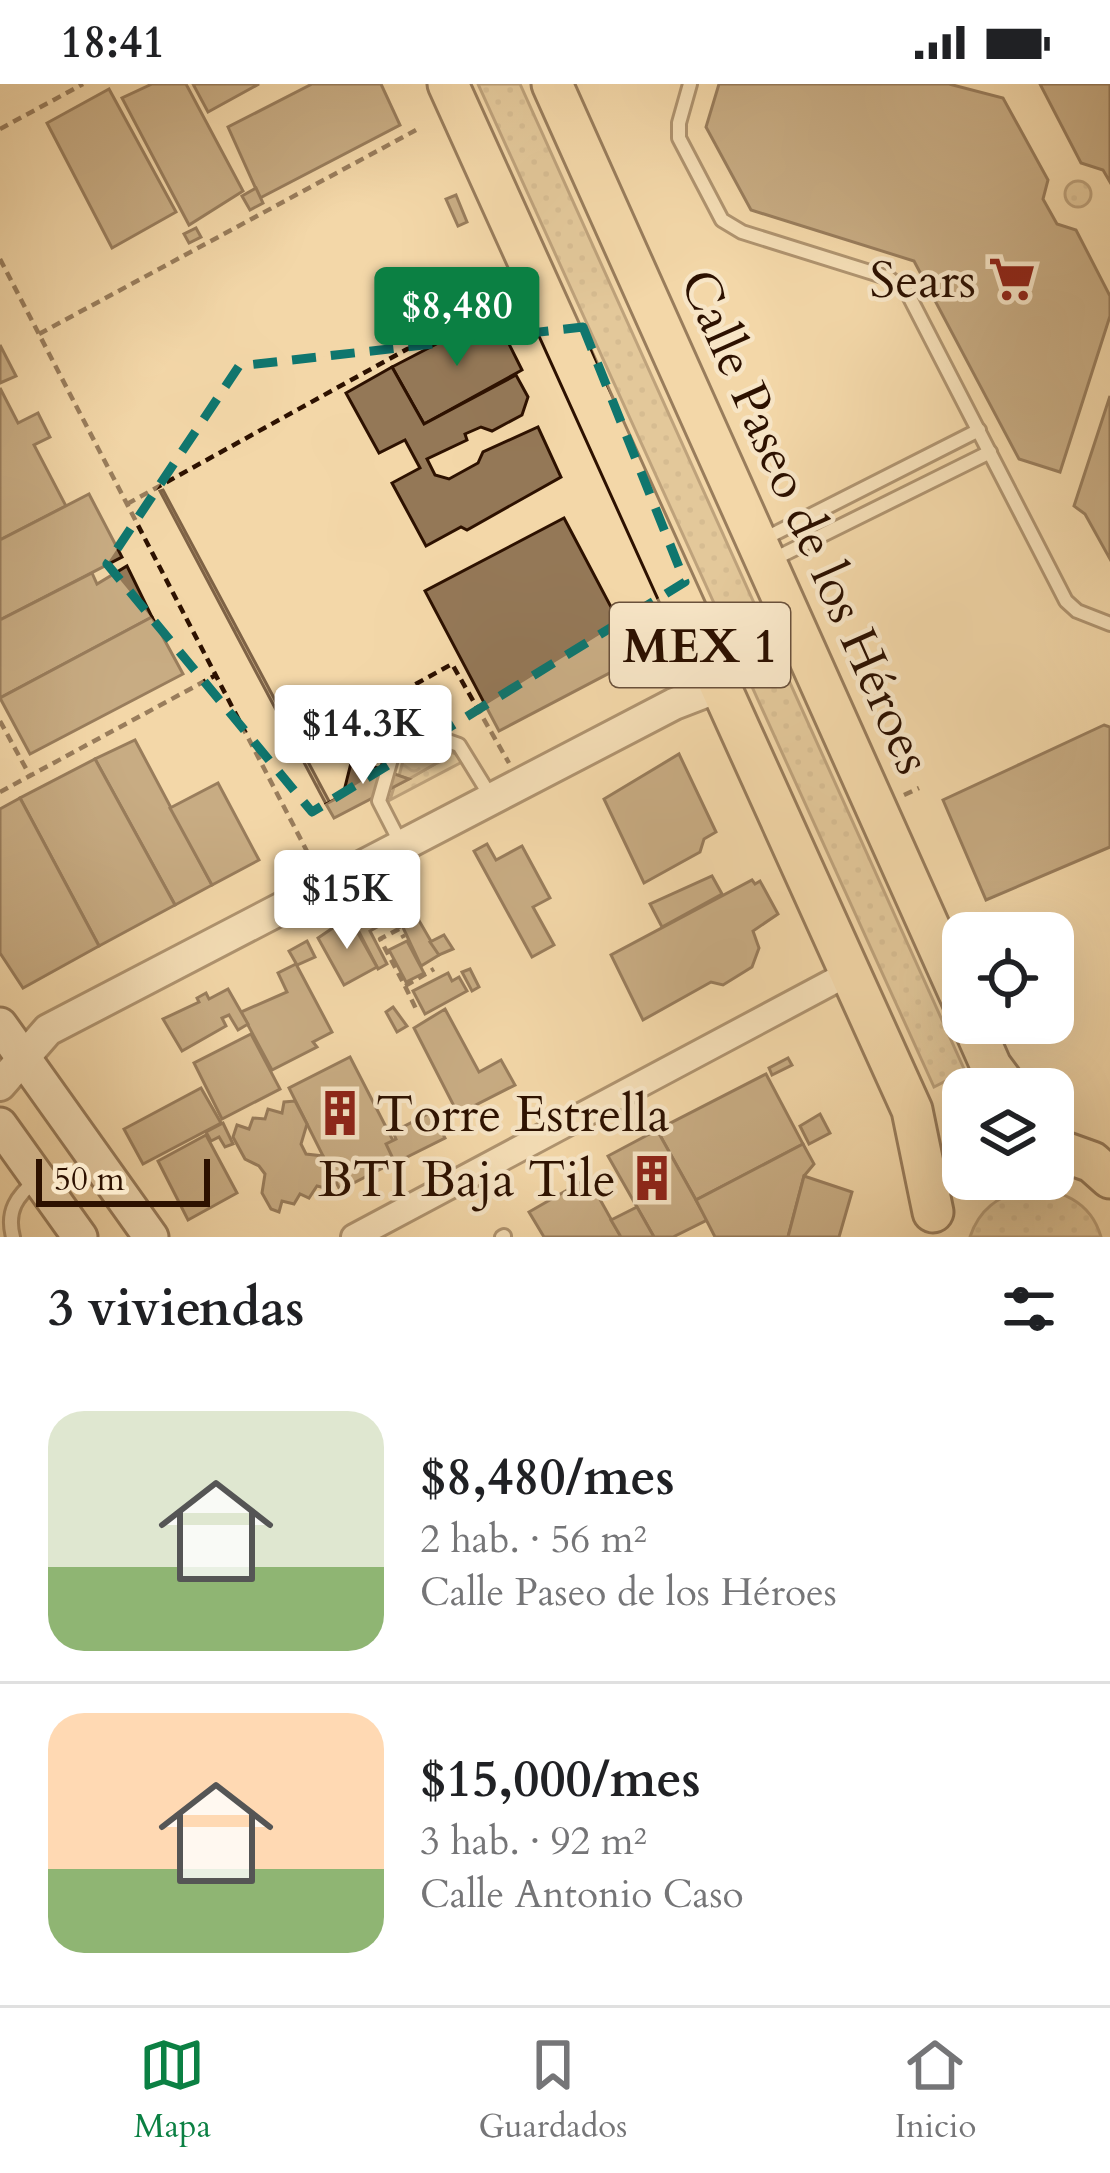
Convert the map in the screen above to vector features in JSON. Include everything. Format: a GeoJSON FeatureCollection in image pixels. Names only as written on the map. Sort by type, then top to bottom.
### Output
{"type":"FeatureCollection","features":[{"type":"Feature","properties":{"kind":"main road","name":"MEX 1"},"geometry":{"type":"LineString","coordinates":[[448,84],[912,1110],[929,1225]]}},
{"type":"Feature","properties":{"kind":"main road","name":"Calle Paseo de los Héroes"},"geometry":{"type":"LineString","coordinates":[[552,84],[942,955]]}},
{"type":"Feature","properties":{"kind":"main road"},"geometry":{"type":"LineString","coordinates":[[0,1024],[151,1237]]}},
{"type":"Feature","properties":{"kind":"main road"},"geometry":{"type":"LineString","coordinates":[[0,1125],[80,1237]]}},
{"type":"Feature","properties":{"kind":"main road"},"geometry":{"type":"LineString","coordinates":[[929,1225],[946,1200]]}},
{"type":"Feature","properties":{"kind":"street"},"geometry":{"type":"LineString","coordinates":[[0,1085],[48,1030],[674,704],[718,687]]}},
{"type":"Feature","properties":{"kind":"street"},"geometry":{"type":"LineString","coordinates":[[354,1237],[848,974]]}},
{"type":"Feature","properties":{"kind":"lane"},"geometry":{"type":"LineString","coordinates":[[690,84],[680,116],[680,138],[722,220],[742,232],[899,285],[914,303],[1066,601],[1077,611],[1110,623]]}},
{"type":"Feature","properties":{"kind":"lane"},"geometry":{"type":"LineString","coordinates":[[763,552],[979,430]]}},
{"type":"Feature","properties":{"kind":"lane"},"geometry":{"type":"LineString","coordinates":[[763,552],[990,452]]}},
{"type":"Feature","properties":{"kind":"lane"},"geometry":{"type":"LineString","coordinates":[[402,845],[379,801],[393,752],[424,733],[459,745],[492,798]]}},
{"type":"Feature","properties":{"kind":"lane"},"geometry":{"type":"LineString","coordinates":[[13,1237],[8,1221],[17,1196],[37,1179]]}},
{"type":"Feature","properties":{"kind":"path"},"geometry":{"type":"LineString","coordinates":[[0,128],[83,84]]}},
{"type":"Feature","properties":{"kind":"path"},"geometry":{"type":"LineString","coordinates":[[39,334],[416,130]]}},
{"type":"Feature","properties":{"kind":"path"},"geometry":{"type":"LineString","coordinates":[[0,259],[323,885]]}},
{"type":"Feature","properties":{"kind":"path"},"geometry":{"type":"LineString","coordinates":[[127,504],[494,302]]}},
{"type":"Feature","properties":{"kind":"path"},"geometry":{"type":"LineString","coordinates":[[376,706],[452,664],[521,783]]}},
{"type":"Feature","properties":{"kind":"path"},"geometry":{"type":"LineString","coordinates":[[0,792],[216,675]]}},
{"type":"Feature","properties":{"kind":"path"},"geometry":{"type":"LineString","coordinates":[[0,721],[28,774]]}},
{"type":"Feature","properties":{"kind":"path"},"geometry":{"type":"LineString","coordinates":[[904,795],[919,788]]}},
{"type":"Feature","properties":{"kind":"path"},"geometry":{"type":"LineString","coordinates":[[382,895],[404,938]]}},
{"type":"Feature","properties":{"kind":"path"},"geometry":{"type":"LineString","coordinates":[[399,929],[380,939],[417,1011]]}},
{"type":"Feature","properties":{"kind":"path"},"geometry":{"type":"LineString","coordinates":[[405,986],[434,969]]}},
{"type":"Feature","properties":{"kind":"highlighted area"},"geometry":{"type":"Polygon","coordinates":[[[583,327],[685,582],[312,812],[107,564],[239,366],[583,327]]]}},
{"type":"Feature","properties":{"kind":"shaded area"},"geometry":{"type":"Polygon","coordinates":[[[478,84],[520,84],[942,1020],[942,1044],[953,1044],[964,1068],[942,1068],[942,1083],[934,1087],[478,84]]]}},
{"type":"Feature","properties":{"kind":"shaded area"},"geometry":{"type":"Polygon","coordinates":[[[1078,181],[1091,194],[1078,207],[1065,194],[1078,181]]]}},
{"type":"Feature","properties":{"kind":"shaded area"},"geometry":{"type":"Polygon","coordinates":[[[163,490],[330,803],[326,804],[163,490]]]}},
{"type":"Feature","properties":{"kind":"shaded area"},"geometry":{"type":"Polygon","coordinates":[[[446,750],[462,762],[390,800],[394,787],[442,760],[446,750]]]}},
{"type":"Feature","properties":{"kind":"shaded area"},"geometry":{"type":"Polygon","coordinates":[[[999,1200],[1073,1200],[1090,1214],[1101,1237],[970,1237],[999,1200]]]}},
{"type":"Feature","properties":{"kind":"water"},"geometry":{"type":"Polygon","coordinates":[[[430,745],[446,750],[442,760],[409,779],[399,776],[404,757],[430,745]]]}},
{"type":"Feature","properties":{"kind":"building"},"geometry":{"type":"Polygon","coordinates":[[[152,84],[186,84],[243,191],[189,225],[122,98],[152,84]]]}},
{"type":"Feature","properties":{"kind":"building"},"geometry":{"type":"Polygon","coordinates":[[[193,84],[259,84],[208,112],[193,84]]]}},
{"type":"Feature","properties":{"kind":"building"},"geometry":{"type":"Polygon","coordinates":[[[312,84],[381,84],[400,125],[260,198],[228,127],[312,84]]]}},
{"type":"Feature","properties":{"kind":"building","name":"Sears"},"geometry":{"type":"Polygon","coordinates":[[[719,84],[949,84],[1003,98],[1048,180],[1043,199],[1057,224],[1076,230],[1110,296],[1110,316],[1060,472],[1019,459],[914,261],[751,210],[706,127],[719,84]]]}},
{"type":"Feature","properties":{"kind":"building"},"geometry":{"type":"Polygon","coordinates":[[[1040,84],[1110,84],[1110,182],[1103,170],[1081,163],[1040,84]]]}},
{"type":"Feature","properties":{"kind":"building"},"geometry":{"type":"Polygon","coordinates":[[[109,89],[176,212],[112,248],[47,123],[109,89]]]}},
{"type":"Feature","properties":{"kind":"building"},"geometry":{"type":"Polygon","coordinates":[[[256,188],[263,203],[250,210],[242,196],[256,188]]]}},
{"type":"Feature","properties":{"kind":"building"},"geometry":{"type":"Polygon","coordinates":[[[456,195],[467,222],[458,226],[446,199],[456,195]]]}},
{"type":"Feature","properties":{"kind":"building"},"geometry":{"type":"Polygon","coordinates":[[[196,228],[201,237],[189,243],[184,234],[196,228]]]}},
{"type":"Feature","properties":{"kind":"building"},"geometry":{"type":"Polygon","coordinates":[[[483,314],[494,321],[497,330],[501,328],[522,370],[424,424],[392,367],[467,328],[483,314]]]}},
{"type":"Feature","properties":{"kind":"building"},"geometry":{"type":"Polygon","coordinates":[[[0,345],[16,376],[0,383],[0,345]]]}},
{"type":"Feature","properties":{"kind":"building"},"geometry":{"type":"Polygon","coordinates":[[[392,367],[424,424],[516,375],[528,397],[522,415],[492,431],[481,427],[465,434],[467,440],[427,459],[435,475],[449,479],[478,463],[483,452],[538,427],[561,477],[467,530],[461,527],[426,546],[392,483],[420,468],[405,440],[379,453],[346,393],[392,367]]]}},
{"type":"Feature","properties":{"kind":"building"},"geometry":{"type":"Polygon","coordinates":[[[0,388],[18,423],[38,413],[50,437],[34,445],[66,506],[0,540],[0,388]]]}},
{"type":"Feature","properties":{"kind":"building"},"geometry":{"type":"Polygon","coordinates":[[[1110,396],[1110,559],[1085,514],[1074,506],[1110,396]]]}},
{"type":"Feature","properties":{"kind":"building"},"geometry":{"type":"Polygon","coordinates":[[[89,494],[122,557],[0,620],[0,540],[89,494]]]}},
{"type":"Feature","properties":{"kind":"building"},"geometry":{"type":"Polygon","coordinates":[[[564,518],[638,658],[499,731],[425,591],[564,518]]]}},
{"type":"Feature","properties":{"kind":"building"},"geometry":{"type":"Polygon","coordinates":[[[127,566],[152,617],[0,698],[0,620],[92,573],[97,584],[127,566]]]}},
{"type":"Feature","properties":{"kind":"building"},"geometry":{"type":"Polygon","coordinates":[[[629,614],[642,635],[631,641],[620,619],[629,614]]]}},
{"type":"Feature","properties":{"kind":"building"},"geometry":{"type":"Polygon","coordinates":[[[152,617],[183,674],[30,754],[0,698],[152,617]]]}},
{"type":"Feature","properties":{"kind":"building"},"geometry":{"type":"Polygon","coordinates":[[[1104,725],[1110,727],[1110,847],[986,900],[943,800],[1104,725]]]}},
{"type":"Feature","properties":{"kind":"building"},"geometry":{"type":"Polygon","coordinates":[[[135,740],[212,885],[175,905],[95,759],[135,740]]]}},
{"type":"Feature","properties":{"kind":"building"},"geometry":{"type":"Polygon","coordinates":[[[679,754],[716,832],[704,839],[700,852],[644,883],[604,799],[679,754]]]}},
{"type":"Feature","properties":{"kind":"building"},"geometry":{"type":"Polygon","coordinates":[[[95,759],[175,905],[99,946],[20,798],[95,759]]]}},
{"type":"Feature","properties":{"kind":"building"},"geometry":{"type":"Polygon","coordinates":[[[352,759],[409,779],[334,818],[326,804],[343,795],[352,759]]]}},
{"type":"Feature","properties":{"kind":"building"},"geometry":{"type":"Polygon","coordinates":[[[218,783],[259,860],[212,885],[170,808],[218,783]]]}},
{"type":"Feature","properties":{"kind":"building"},"geometry":{"type":"Polygon","coordinates":[[[20,798],[99,946],[23,988],[0,953],[0,809],[20,798]]]}},
{"type":"Feature","properties":{"kind":"building"},"geometry":{"type":"Polygon","coordinates":[[[487,844],[496,860],[522,846],[550,898],[533,907],[554,945],[532,957],[474,851],[487,844]]]}},
{"type":"Feature","properties":{"kind":"building"},"geometry":{"type":"Polygon","coordinates":[[[712,876],[722,894],[662,927],[650,904],[712,876]]]}},
{"type":"Feature","properties":{"kind":"building"},"geometry":{"type":"Polygon","coordinates":[[[752,880],[760,881],[778,914],[753,931],[759,948],[752,967],[723,985],[711,982],[643,1020],[611,955],[752,880]]]}},
{"type":"Feature","properties":{"kind":"building"},"geometry":{"type":"Polygon","coordinates":[[[414,912],[439,955],[421,966],[399,919],[414,912]]]}},
{"type":"Feature","properties":{"kind":"building"},"geometry":{"type":"Polygon","coordinates":[[[383,915],[386,922],[370,931],[387,964],[378,969],[357,928],[383,915]]]}},
{"type":"Feature","properties":{"kind":"building"},"geometry":{"type":"Polygon","coordinates":[[[349,917],[377,967],[344,985],[318,938],[349,917]]]}},
{"type":"Feature","properties":{"kind":"building"},"geometry":{"type":"Polygon","coordinates":[[[444,935],[453,949],[439,955],[430,942],[444,935]]]}},
{"type":"Feature","properties":{"kind":"building"},"geometry":{"type":"Polygon","coordinates":[[[307,941],[315,957],[297,965],[289,951],[307,941]]]}},
{"type":"Feature","properties":{"kind":"building"},"geometry":{"type":"Polygon","coordinates":[[[407,941],[424,973],[406,982],[389,950],[407,941]]]}},
{"type":"Feature","properties":{"kind":"building"},"geometry":{"type":"Polygon","coordinates":[[[296,964],[332,1032],[313,1042],[317,1047],[272,1070],[241,1012],[287,992],[278,973],[296,964]]]}},
{"type":"Feature","properties":{"kind":"building"},"geometry":{"type":"Polygon","coordinates":[[[470,969],[479,987],[472,991],[462,972],[470,969]]]}},
{"type":"Feature","properties":{"kind":"building"},"geometry":{"type":"Polygon","coordinates":[[[448,973],[452,981],[459,977],[467,991],[425,1014],[413,991],[448,973]]]}},
{"type":"Feature","properties":{"kind":"building"},"geometry":{"type":"Polygon","coordinates":[[[228,989],[248,1024],[238,1030],[229,1015],[222,1018],[226,1026],[182,1051],[163,1019],[199,1002],[197,998],[206,993],[209,999],[228,989]]]}},
{"type":"Feature","properties":{"kind":"building"},"geometry":{"type":"Polygon","coordinates":[[[393,1007],[407,1026],[397,1032],[386,1012],[393,1007]]]}},
{"type":"Feature","properties":{"kind":"building"},"geometry":{"type":"Polygon","coordinates":[[[445,1009],[479,1072],[501,1060],[515,1085],[458,1114],[414,1028],[445,1009]]]}},
{"type":"Feature","properties":{"kind":"building"},"geometry":{"type":"Polygon","coordinates":[[[251,1034],[280,1089],[222,1119],[194,1063],[251,1034]]]}},
{"type":"Feature","properties":{"kind":"building","name":"Torre Estrella"},"geometry":{"type":"Polygon","coordinates":[[[350,1057],[402,1158],[340,1190],[289,1088],[350,1057]]]}},
{"type":"Feature","properties":{"kind":"building"},"geometry":{"type":"Polygon","coordinates":[[[788,1058],[792,1065],[772,1075],[769,1068],[788,1058]]]}},
{"type":"Feature","properties":{"kind":"building"},"geometry":{"type":"Polygon","coordinates":[[[766,1074],[803,1144],[696,1200],[657,1130],[766,1074]]]}},
{"type":"Feature","properties":{"kind":"building"},"geometry":{"type":"Polygon","coordinates":[[[201,1088],[221,1123],[143,1164],[124,1129],[201,1088]]]}},
{"type":"Feature","properties":{"kind":"building"},"geometry":{"type":"Polygon","coordinates":[[[295,1101],[307,1124],[301,1144],[306,1154],[323,1156],[332,1175],[325,1188],[317,1186],[309,1198],[300,1194],[294,1204],[282,1201],[279,1212],[271,1209],[262,1193],[265,1174],[245,1159],[233,1137],[237,1125],[249,1129],[253,1118],[265,1119],[268,1109],[282,1113],[284,1102],[295,1101]]]}},
{"type":"Feature","properties":{"kind":"building"},"geometry":{"type":"Polygon","coordinates":[[[432,1112],[445,1138],[395,1163],[386,1144],[396,1139],[393,1132],[432,1112]]]}},
{"type":"Feature","properties":{"kind":"building"},"geometry":{"type":"Polygon","coordinates":[[[820,1114],[830,1133],[809,1144],[800,1126],[820,1114]]]}},
{"type":"Feature","properties":{"kind":"building"},"geometry":{"type":"Polygon","coordinates":[[[223,1123],[233,1144],[225,1147],[219,1137],[211,1141],[206,1132],[223,1123]]]}},
{"type":"Feature","properties":{"kind":"building","name":"BTI Baja Tile"},"geometry":{"type":"Polygon","coordinates":[[[657,1130],[707,1220],[673,1237],[654,1237],[608,1156],[657,1130]]]}},
{"type":"Feature","properties":{"kind":"building"},"geometry":{"type":"Polygon","coordinates":[[[206,1135],[237,1193],[188,1220],[158,1161],[206,1135]]]}},
{"type":"Feature","properties":{"kind":"building"},"geometry":{"type":"Polygon","coordinates":[[[803,1144],[814,1164],[804,1176],[788,1237],[715,1237],[696,1200],[803,1144]]]}},
{"type":"Feature","properties":{"kind":"building"},"geometry":{"type":"Polygon","coordinates":[[[804,1176],[852,1192],[839,1237],[788,1237],[804,1176]]]}},
{"type":"Feature","properties":{"kind":"building"},"geometry":{"type":"Polygon","coordinates":[[[588,1178],[621,1237],[544,1237],[529,1212],[588,1178]]]}},
{"type":"Feature","properties":{"kind":"building"},"geometry":{"type":"Polygon","coordinates":[[[637,1207],[654,1237],[621,1237],[611,1220],[637,1207]]]}},
{"type":"Feature","properties":{"kind":"place","name":"Sears"},"geometry":{"type":"Point","coordinates":[1012,279]}},
{"type":"Feature","properties":{"kind":"place","name":"Torre Estrella"},"geometry":{"type":"Point","coordinates":[340,1113]}},
{"type":"Feature","properties":{"kind":"place","name":"BTI Baja Tile"},"geometry":{"type":"Point","coordinates":[652,1178]}}]}
